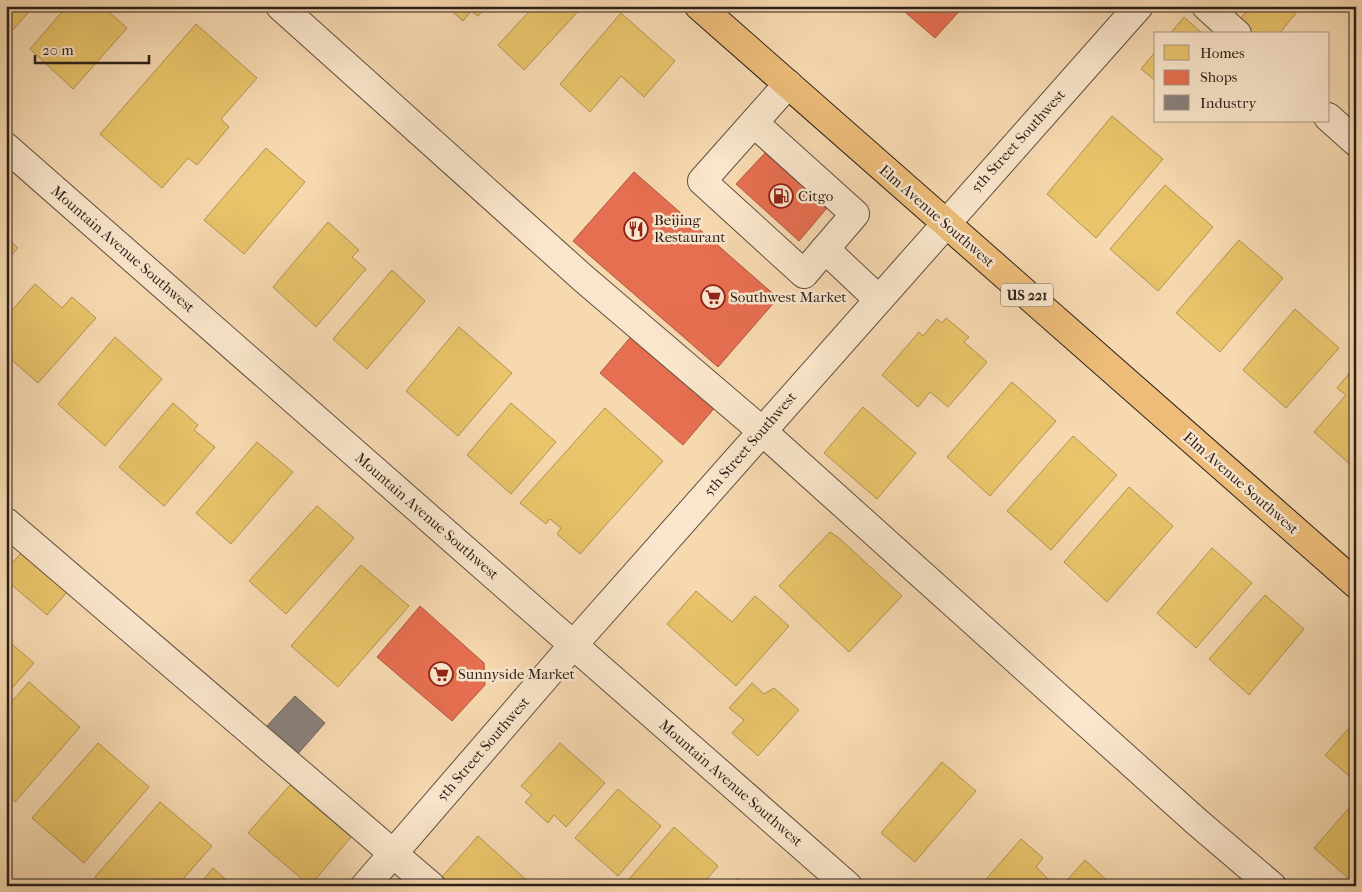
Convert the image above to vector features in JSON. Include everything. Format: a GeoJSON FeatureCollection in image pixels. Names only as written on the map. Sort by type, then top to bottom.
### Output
{"type":"FeatureCollection","features":[{"type":"Feature","properties":{"kind":"main road","name":"Elm Avenue Southwest"},"geometry":{"type":"LineString","coordinates":[[699,6],[1356,584]]}},
{"type":"Feature","properties":{"kind":"street"},"geometry":{"type":"LineString","coordinates":[[280,6],[584,278],[762,431],[1197,822],[1272,886]]}},
{"type":"Feature","properties":{"kind":"street"},"geometry":{"type":"LineString","coordinates":[[1206,6],[1235,32]]}},
{"type":"Feature","properties":{"kind":"street","name":"5th Street Southwest"},"geometry":{"type":"LineString","coordinates":[[365,886],[574,644],[1138,7]]}},
{"type":"Feature","properties":{"kind":"street"},"geometry":{"type":"LineString","coordinates":[[754,123],[854,214],[804,274],[702,181],[788,84]]}},
{"type":"Feature","properties":{"kind":"street"},"geometry":{"type":"LineString","coordinates":[[1330,119],[1356,142]]}},
{"type":"Feature","properties":{"kind":"street","name":"Mountain Avenue Southwest"},"geometry":{"type":"LineString","coordinates":[[6,147],[848,886]]}},
{"type":"Feature","properties":{"kind":"street"},"geometry":{"type":"LineString","coordinates":[[825,249],[878,299]]}},
{"type":"Feature","properties":{"kind":"street"},"geometry":{"type":"LineString","coordinates":[[6,522],[431,886]]}},
{"type":"Feature","properties":{"kind":"building: Homes"},"geometry":{"type":"Polygon","coordinates":[[[6,6],[34,6],[13,30],[6,25],[6,6]]]}},
{"type":"Feature","properties":{"kind":"building: Homes"},"geometry":{"type":"Polygon","coordinates":[[[67,6],[102,6],[127,28],[73,89],[30,49],[67,6]]]}},
{"type":"Feature","properties":{"kind":"building: Homes"},"geometry":{"type":"Polygon","coordinates":[[[446,6],[487,6],[478,16],[471,11],[463,21],[446,6]]]}},
{"type":"Feature","properties":{"kind":"building: Homes"},"geometry":{"type":"Polygon","coordinates":[[[534,6],[583,6],[524,70],[498,45],[534,6]]]}},
{"type":"Feature","properties":{"kind":"building: Homes"},"geometry":{"type":"Polygon","coordinates":[[[1251,6],[1302,6],[1281,32],[1252,32],[1239,20],[1251,6]]]}},
{"type":"Feature","properties":{"kind":"building: Homes"},"geometry":{"type":"Polygon","coordinates":[[[621,13],[675,61],[644,97],[621,76],[590,112],[560,84],[621,13]]]}},
{"type":"Feature","properties":{"kind":"building: Homes"},"geometry":{"type":"Polygon","coordinates":[[[1184,17],[1201,32],[1172,32],[1184,17]]]}},
{"type":"Feature","properties":{"kind":"building: Homes"},"geometry":{"type":"Polygon","coordinates":[[[196,24],[257,78],[221,119],[229,127],[197,165],[188,158],[162,188],[100,134],[196,24]]]}},
{"type":"Feature","properties":{"kind":"building: Homes"},"geometry":{"type":"Polygon","coordinates":[[[1154,53],[1154,79],[1141,69],[1154,53]]]}},
{"type":"Feature","properties":{"kind":"building: Homes"},"geometry":{"type":"Polygon","coordinates":[[[1112,116],[1163,159],[1096,238],[1047,194],[1112,116]]]}},
{"type":"Feature","properties":{"kind":"building: Homes"},"geometry":{"type":"Polygon","coordinates":[[[266,148],[305,182],[244,254],[204,220],[266,148]]]}},
{"type":"Feature","properties":{"kind":"building: Homes"},"geometry":{"type":"Polygon","coordinates":[[[1165,185],[1213,227],[1158,291],[1110,249],[1165,185]]]}},
{"type":"Feature","properties":{"kind":"building: Homes"},"geometry":{"type":"Polygon","coordinates":[[[328,222],[359,250],[352,257],[366,269],[316,327],[273,287],[328,222]]]}},
{"type":"Feature","properties":{"kind":"building: Homes"},"geometry":{"type":"Polygon","coordinates":[[[6,237],[18,248],[6,261],[6,237]]]}},
{"type":"Feature","properties":{"kind":"building: Homes"},"geometry":{"type":"Polygon","coordinates":[[[1239,240],[1283,278],[1220,352],[1176,313],[1239,240]]]}},
{"type":"Feature","properties":{"kind":"building: Homes"},"geometry":{"type":"Polygon","coordinates":[[[392,270],[425,301],[367,369],[333,339],[392,270]]]}},
{"type":"Feature","properties":{"kind":"building: Homes"},"geometry":{"type":"Polygon","coordinates":[[[35,284],[62,308],[72,297],[96,318],[38,383],[6,355],[6,317],[35,284]]]}},
{"type":"Feature","properties":{"kind":"building: Homes"},"geometry":{"type":"Polygon","coordinates":[[[1295,309],[1339,348],[1286,408],[1243,370],[1295,309]]]}},
{"type":"Feature","properties":{"kind":"building: Homes"},"geometry":{"type":"Polygon","coordinates":[[[946,318],[969,337],[964,342],[987,362],[948,407],[930,392],[918,407],[882,375],[919,332],[923,336],[937,319],[942,323],[946,318]]]}},
{"type":"Feature","properties":{"kind":"building: Homes"},"geometry":{"type":"Polygon","coordinates":[[[459,327],[512,373],[458,436],[406,391],[459,327]]]}},
{"type":"Feature","properties":{"kind":"building: Homes"},"geometry":{"type":"Polygon","coordinates":[[[115,337],[162,379],[105,446],[58,404],[115,337]]]}},
{"type":"Feature","properties":{"kind":"building: Homes"},"geometry":{"type":"Polygon","coordinates":[[[1353,369],[1356,372],[1356,465],[1354,468],[1314,432],[1346,395],[1337,388],[1353,369]]]}},
{"type":"Feature","properties":{"kind":"building: Homes"},"geometry":{"type":"Polygon","coordinates":[[[1012,382],[1056,421],[990,496],[947,457],[1012,382]]]}},
{"type":"Feature","properties":{"kind":"building: Homes"},"geometry":{"type":"Polygon","coordinates":[[[173,403],[198,425],[194,430],[215,447],[164,506],[119,467],[173,403]]]}},
{"type":"Feature","properties":{"kind":"building: Homes"},"geometry":{"type":"Polygon","coordinates":[[[511,403],[556,442],[511,494],[467,455],[511,403]]]}},
{"type":"Feature","properties":{"kind":"building: Homes"},"geometry":{"type":"Polygon","coordinates":[[[863,407],[916,453],[877,499],[824,453],[863,407]]]}},
{"type":"Feature","properties":{"kind":"building: Homes"},"geometry":{"type":"Polygon","coordinates":[[[605,408],[663,461],[580,554],[557,534],[561,528],[550,519],[546,524],[520,503],[605,408]]]}},
{"type":"Feature","properties":{"kind":"building: Homes"},"geometry":{"type":"Polygon","coordinates":[[[1073,436],[1117,475],[1051,550],[1007,511],[1073,436]]]}},
{"type":"Feature","properties":{"kind":"building: Homes"},"geometry":{"type":"Polygon","coordinates":[[[257,442],[293,472],[231,544],[196,513],[257,442]]]}},
{"type":"Feature","properties":{"kind":"building: Homes"},"geometry":{"type":"Polygon","coordinates":[[[1129,487],[1173,526],[1107,602],[1064,562],[1129,487]]]}},
{"type":"Feature","properties":{"kind":"building: Homes"},"geometry":{"type":"Polygon","coordinates":[[[317,506],[354,538],[286,614],[249,581],[317,506]]]}},
{"type":"Feature","properties":{"kind":"building: Homes"},"geometry":{"type":"Polygon","coordinates":[[[830,532],[902,596],[849,652],[779,586],[830,532]]]}},
{"type":"Feature","properties":{"kind":"building: Homes"},"geometry":{"type":"Polygon","coordinates":[[[1212,548],[1252,583],[1196,648],[1157,613],[1212,548]]]}},
{"type":"Feature","properties":{"kind":"building: Homes"},"geometry":{"type":"Polygon","coordinates":[[[23,551],[68,591],[47,615],[6,580],[6,570],[23,551]]]}},
{"type":"Feature","properties":{"kind":"building: Homes"},"geometry":{"type":"Polygon","coordinates":[[[361,565],[409,606],[338,687],[291,646],[361,565]]]}},
{"type":"Feature","properties":{"kind":"building: Homes"},"geometry":{"type":"Polygon","coordinates":[[[696,591],[732,622],[755,596],[789,626],[736,686],[667,624],[696,591]]]}},
{"type":"Feature","properties":{"kind":"building: Homes"},"geometry":{"type":"Polygon","coordinates":[[[1265,595],[1304,629],[1249,695],[1209,659],[1265,595]]]}},
{"type":"Feature","properties":{"kind":"building: Homes"},"geometry":{"type":"Polygon","coordinates":[[[6,639],[34,663],[6,695],[6,639]]]}},
{"type":"Feature","properties":{"kind":"building: Homes"},"geometry":{"type":"Polygon","coordinates":[[[29,682],[80,727],[15,802],[6,794],[6,708],[29,682]]]}},
{"type":"Feature","properties":{"kind":"building: Homes"},"geometry":{"type":"Polygon","coordinates":[[[752,683],[764,694],[774,688],[799,710],[758,756],[732,733],[744,720],[729,708],[752,683]]]}},
{"type":"Feature","properties":{"kind":"building: Homes"},"geometry":{"type":"Polygon","coordinates":[[[1356,720],[1356,782],[1325,755],[1356,720]]]}},
{"type":"Feature","properties":{"kind":"building: Homes"},"geometry":{"type":"Polygon","coordinates":[[[98,743],[149,787],[84,863],[32,818],[98,743]]]}},
{"type":"Feature","properties":{"kind":"building: Homes"},"geometry":{"type":"Polygon","coordinates":[[[560,743],[605,783],[566,827],[554,815],[548,823],[525,802],[532,795],[521,786],[560,743]]]}},
{"type":"Feature","properties":{"kind":"building: Homes"},"geometry":{"type":"Polygon","coordinates":[[[942,762],[976,791],[915,862],[881,833],[942,762]]]}},
{"type":"Feature","properties":{"kind":"building: Homes"},"geometry":{"type":"Polygon","coordinates":[[[290,785],[351,837],[310,886],[248,833],[290,785]]]}},
{"type":"Feature","properties":{"kind":"building: Homes"},"geometry":{"type":"Polygon","coordinates":[[[618,789],[661,826],[618,876],[575,838],[618,789]]]}},
{"type":"Feature","properties":{"kind":"building: Homes"},"geometry":{"type":"Polygon","coordinates":[[[1356,800],[1356,885],[1314,848],[1356,800]]]}},
{"type":"Feature","properties":{"kind":"building: Homes"},"geometry":{"type":"Polygon","coordinates":[[[160,802],[212,846],[177,886],[105,886],[95,877],[160,802]]]}},
{"type":"Feature","properties":{"kind":"building: Homes"},"geometry":{"type":"Polygon","coordinates":[[[674,827],[718,866],[701,886],[623,886],[674,827]]]}},
{"type":"Feature","properties":{"kind":"building: Homes"},"geometry":{"type":"Polygon","coordinates":[[[478,836],[533,886],[448,886],[440,879],[478,836]]]}},
{"type":"Feature","properties":{"kind":"building: Homes"},"geometry":{"type":"Polygon","coordinates":[[[1021,839],[1043,858],[1036,867],[1055,886],[980,886],[1021,839]]]}},
{"type":"Feature","properties":{"kind":"building: Homes"},"geometry":{"type":"Polygon","coordinates":[[[1085,860],[1113,886],[1062,886],[1085,860]]]}},
{"type":"Feature","properties":{"kind":"building: Homes"},"geometry":{"type":"Polygon","coordinates":[[[213,868],[233,886],[198,886],[213,868]]]}},
{"type":"Feature","properties":{"kind":"building: Homes"},"geometry":{"type":"Polygon","coordinates":[[[738,878],[746,886],[731,886],[738,878]]]}},
{"type":"Feature","properties":{"kind":"building: Shops"},"geometry":{"type":"Polygon","coordinates":[[[898,6],[964,6],[935,38],[898,6]]]}},
{"type":"Feature","properties":{"kind":"building: Shops","name":"Citgo"},"geometry":{"type":"Polygon","coordinates":[[[765,153],[827,208],[799,241],[736,184],[765,153]]]}},
{"type":"Feature","properties":{"kind":"building: Shops"},"geometry":{"type":"Polygon","coordinates":[[[634,172],[778,298],[718,367],[573,241],[634,172]]]}},
{"type":"Feature","properties":{"kind":"building: Shops"},"geometry":{"type":"Polygon","coordinates":[[[634,333],[717,405],[683,445],[600,373],[634,333]]]}},
{"type":"Feature","properties":{"kind":"building: Shops","name":"Sunnyside Market"},"geometry":{"type":"Polygon","coordinates":[[[420,606],[484,663],[485,685],[452,721],[377,657],[420,606]]]}},
{"type":"Feature","properties":{"kind":"building: Industry"},"geometry":{"type":"Polygon","coordinates":[[[295,696],[325,723],[296,756],[265,728],[295,696]]]}},
{"type":"Feature","properties":{"kind":"place","name":"Citgo"},"geometry":{"type":"Point","coordinates":[781,196]}},
{"type":"Feature","properties":{"kind":"place","name":"Beijing Restaurant"},"geometry":{"type":"Point","coordinates":[636,229]}},
{"type":"Feature","properties":{"kind":"place","name":"Southwest Market"},"geometry":{"type":"Point","coordinates":[713,297]}},
{"type":"Feature","properties":{"kind":"place","name":"Sunnyside Market"},"geometry":{"type":"Point","coordinates":[441,674]}}]}
